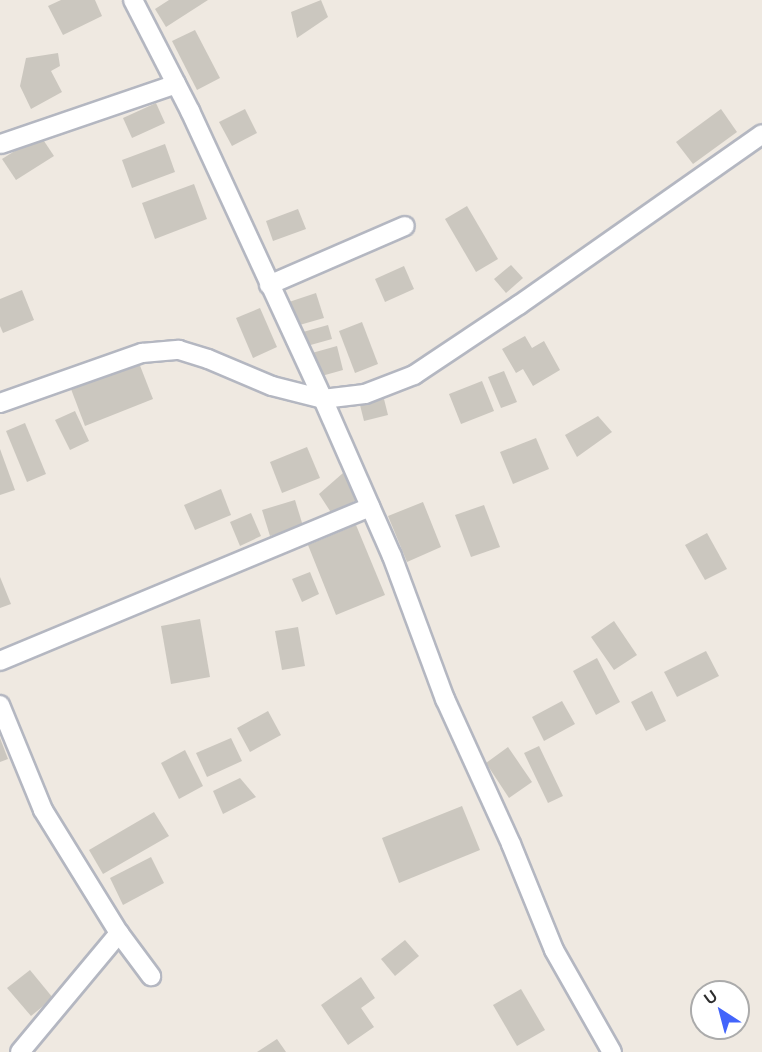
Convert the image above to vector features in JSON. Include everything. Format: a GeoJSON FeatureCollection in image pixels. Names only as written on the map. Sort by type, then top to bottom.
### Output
{"type":"FeatureCollection","features":[{"type":"Feature","properties":{"kind":"street"},"geometry":{"type":"LineString","coordinates":[[135,0],[323,399],[370,507],[445,699],[511,844],[546,932],[612,1052]]}},
{"type":"Feature","properties":{"kind":"street"},"geometry":{"type":"LineString","coordinates":[[1,144],[176,84]]}},
{"type":"Feature","properties":{"kind":"street"},"geometry":{"type":"LineString","coordinates":[[0,403],[142,353],[179,350],[208,358],[272,386],[323,399],[365,394],[414,375],[762,134]]}},
{"type":"Feature","properties":{"kind":"street"},"geometry":{"type":"LineString","coordinates":[[269,285],[405,226]]}},
{"type":"Feature","properties":{"kind":"street"},"geometry":{"type":"LineString","coordinates":[[0,661],[370,507]]}},
{"type":"Feature","properties":{"kind":"street"},"geometry":{"type":"LineString","coordinates":[[0,705],[43,810],[119,933],[151,976]]}},
{"type":"Feature","properties":{"kind":"street"},"geometry":{"type":"LineString","coordinates":[[20,1052],[119,933]]}},
{"type":"Feature","properties":{"kind":"building"},"geometry":{"type":"Polygon","coordinates":[[[61,0],[95,0],[102,16],[63,35],[48,6],[61,0]]]}},
{"type":"Feature","properties":{"kind":"building"},"geometry":{"type":"Polygon","coordinates":[[[169,0],[208,0],[166,27],[155,9],[169,0]]]}},
{"type":"Feature","properties":{"kind":"building"},"geometry":{"type":"Polygon","coordinates":[[[321,0],[328,17],[297,38],[291,12],[321,0]]]}},
{"type":"Feature","properties":{"kind":"building"},"geometry":{"type":"Polygon","coordinates":[[[195,30],[220,78],[197,90],[172,41],[195,30]]]}},
{"type":"Feature","properties":{"kind":"building"},"geometry":{"type":"Polygon","coordinates":[[[58,53],[60,66],[51,71],[62,92],[31,109],[20,86],[26,58],[58,53]]]}},
{"type":"Feature","properties":{"kind":"building"},"geometry":{"type":"Polygon","coordinates":[[[156,103],[165,123],[132,138],[123,118],[156,103]]]}},
{"type":"Feature","properties":{"kind":"building"},"geometry":{"type":"Polygon","coordinates":[[[245,109],[257,133],[232,146],[219,122],[245,109]]]}},
{"type":"Feature","properties":{"kind":"building"},"geometry":{"type":"Polygon","coordinates":[[[721,109],[737,132],[693,164],[676,142],[721,109]]]}},
{"type":"Feature","properties":{"kind":"building"},"geometry":{"type":"Polygon","coordinates":[[[40,135],[54,156],[16,180],[2,159],[40,135]]]}},
{"type":"Feature","properties":{"kind":"building"},"geometry":{"type":"Polygon","coordinates":[[[165,144],[175,172],[132,188],[122,160],[165,144]]]}},
{"type":"Feature","properties":{"kind":"building"},"geometry":{"type":"Polygon","coordinates":[[[194,184],[207,219],[155,239],[142,203],[194,184]]]}},
{"type":"Feature","properties":{"kind":"building"},"geometry":{"type":"Polygon","coordinates":[[[467,206],[498,259],[476,272],[445,219],[467,206]]]}},
{"type":"Feature","properties":{"kind":"building"},"geometry":{"type":"Polygon","coordinates":[[[298,209],[306,229],[273,241],[266,221],[298,209]]]}},
{"type":"Feature","properties":{"kind":"building"},"geometry":{"type":"Polygon","coordinates":[[[511,265],[523,278],[506,293],[494,279],[511,265]]]}},
{"type":"Feature","properties":{"kind":"building"},"geometry":{"type":"Polygon","coordinates":[[[404,266],[414,289],[385,302],[375,279],[404,266]]]}},
{"type":"Feature","properties":{"kind":"building"},"geometry":{"type":"Polygon","coordinates":[[[22,290],[34,320],[3,333],[0,326],[0,299],[22,290]]]}},
{"type":"Feature","properties":{"kind":"building"},"geometry":{"type":"Polygon","coordinates":[[[316,293],[324,318],[296,326],[289,302],[316,293]]]}},
{"type":"Feature","properties":{"kind":"building"},"geometry":{"type":"Polygon","coordinates":[[[260,308],[277,347],[253,358],[236,318],[260,308]]]}},
{"type":"Feature","properties":{"kind":"building"},"geometry":{"type":"Polygon","coordinates":[[[362,322],[378,364],[355,373],[339,331],[362,322]]]}},
{"type":"Feature","properties":{"kind":"building"},"geometry":{"type":"Polygon","coordinates":[[[328,325],[332,339],[307,346],[303,332],[328,325]]]}},
{"type":"Feature","properties":{"kind":"building"},"geometry":{"type":"Polygon","coordinates":[[[525,336],[532,348],[544,341],[560,370],[533,386],[523,369],[516,373],[502,349],[525,336]]]}},
{"type":"Feature","properties":{"kind":"building"},"geometry":{"type":"Polygon","coordinates":[[[337,346],[343,370],[318,377],[312,353],[337,346]]]}},
{"type":"Feature","properties":{"kind":"building"},"geometry":{"type":"Polygon","coordinates":[[[139,363],[153,399],[85,426],[71,389],[139,363]]]}},
{"type":"Feature","properties":{"kind":"building"},"geometry":{"type":"Polygon","coordinates":[[[504,371],[517,402],[501,408],[488,377],[504,371]]]}},
{"type":"Feature","properties":{"kind":"building"},"geometry":{"type":"Polygon","coordinates":[[[482,381],[494,411],[461,424],[449,394],[482,381]]]}},
{"type":"Feature","properties":{"kind":"building"},"geometry":{"type":"Polygon","coordinates":[[[384,399],[388,415],[364,421],[360,405],[384,399]]]}},
{"type":"Feature","properties":{"kind":"building"},"geometry":{"type":"Polygon","coordinates":[[[75,411],[89,441],[70,450],[55,420],[75,411]]]}},
{"type":"Feature","properties":{"kind":"building"},"geometry":{"type":"Polygon","coordinates":[[[598,416],[612,432],[577,457],[565,435],[598,416]]]}},
{"type":"Feature","properties":{"kind":"building"},"geometry":{"type":"Polygon","coordinates":[[[25,423],[46,474],[27,482],[6,431],[25,423]]]}},
{"type":"Feature","properties":{"kind":"building"},"geometry":{"type":"Polygon","coordinates":[[[536,438],[549,469],[513,484],[500,452],[536,438]]]}},
{"type":"Feature","properties":{"kind":"building"},"geometry":{"type":"Polygon","coordinates":[[[307,447],[320,478],[282,493],[270,462],[307,447]]]}},
{"type":"Feature","properties":{"kind":"building"},"geometry":{"type":"Polygon","coordinates":[[[0,449],[15,490],[0,495],[0,449]]]}},
{"type":"Feature","properties":{"kind":"building"},"geometry":{"type":"Polygon","coordinates":[[[343,473],[358,499],[332,514],[319,494],[343,473]]]}},
{"type":"Feature","properties":{"kind":"building"},"geometry":{"type":"Polygon","coordinates":[[[221,489],[231,515],[195,530],[184,505],[221,489]]]}},
{"type":"Feature","properties":{"kind":"building"},"geometry":{"type":"Polygon","coordinates":[[[295,500],[303,526],[270,536],[262,510],[295,500]]]}},
{"type":"Feature","properties":{"kind":"building"},"geometry":{"type":"Polygon","coordinates":[[[423,502],[441,547],[407,562],[388,516],[423,502]]]}},
{"type":"Feature","properties":{"kind":"building"},"geometry":{"type":"Polygon","coordinates":[[[484,505],[500,547],[471,557],[455,515],[484,505]]]}},
{"type":"Feature","properties":{"kind":"building"},"geometry":{"type":"Polygon","coordinates":[[[251,513],[261,536],[240,546],[230,522],[251,513]]]}},
{"type":"Feature","properties":{"kind":"building"},"geometry":{"type":"Polygon","coordinates":[[[356,525],[385,595],[336,615],[308,545],[356,525]]]}},
{"type":"Feature","properties":{"kind":"building"},"geometry":{"type":"Polygon","coordinates":[[[707,533],[727,569],[705,580],[685,545],[707,533]]]}},
{"type":"Feature","properties":{"kind":"building"},"geometry":{"type":"Polygon","coordinates":[[[310,572],[319,594],[302,602],[292,579],[310,572]]]}},
{"type":"Feature","properties":{"kind":"building"},"geometry":{"type":"Polygon","coordinates":[[[0,577],[11,604],[0,608],[0,577]]]}},
{"type":"Feature","properties":{"kind":"building"},"geometry":{"type":"Polygon","coordinates":[[[200,619],[210,677],[171,684],[161,626],[200,619]]]}},
{"type":"Feature","properties":{"kind":"building"},"geometry":{"type":"Polygon","coordinates":[[[614,621],[637,655],[614,670],[591,637],[614,621]]]}},
{"type":"Feature","properties":{"kind":"building"},"geometry":{"type":"Polygon","coordinates":[[[298,627],[305,666],[282,670],[275,631],[298,627]]]}},
{"type":"Feature","properties":{"kind":"building"},"geometry":{"type":"Polygon","coordinates":[[[706,651],[719,676],[677,697],[664,672],[706,651]]]}},
{"type":"Feature","properties":{"kind":"building"},"geometry":{"type":"Polygon","coordinates":[[[597,658],[620,702],[596,715],[573,671],[597,658]]]}},
{"type":"Feature","properties":{"kind":"building"},"geometry":{"type":"Polygon","coordinates":[[[652,691],[666,721],[646,731],[631,702],[652,691]]]}},
{"type":"Feature","properties":{"kind":"building"},"geometry":{"type":"Polygon","coordinates":[[[562,701],[575,724],[544,741],[532,717],[562,701]]]}},
{"type":"Feature","properties":{"kind":"building"},"geometry":{"type":"Polygon","coordinates":[[[268,711],[281,735],[250,752],[237,728],[268,711]]]}},
{"type":"Feature","properties":{"kind":"building"},"geometry":{"type":"Polygon","coordinates":[[[0,738],[8,759],[0,762],[0,738]]]}},
{"type":"Feature","properties":{"kind":"building"},"geometry":{"type":"Polygon","coordinates":[[[231,738],[242,761],[207,777],[196,753],[231,738]]]}},
{"type":"Feature","properties":{"kind":"building"},"geometry":{"type":"Polygon","coordinates":[[[539,746],[563,796],[548,803],[524,753],[539,746]]]}},
{"type":"Feature","properties":{"kind":"building"},"geometry":{"type":"Polygon","coordinates":[[[508,747],[532,782],[509,798],[486,763],[508,747]]]}},
{"type":"Feature","properties":{"kind":"building"},"geometry":{"type":"Polygon","coordinates":[[[185,750],[203,786],[179,799],[161,763],[185,750]]]}},
{"type":"Feature","properties":{"kind":"building"},"geometry":{"type":"Polygon","coordinates":[[[240,778],[256,797],[223,814],[213,791],[240,778]]]}},
{"type":"Feature","properties":{"kind":"building"},"geometry":{"type":"Polygon","coordinates":[[[462,806],[480,850],[399,883],[382,838],[462,806]]]}},
{"type":"Feature","properties":{"kind":"building"},"geometry":{"type":"Polygon","coordinates":[[[154,812],[169,836],[103,874],[89,850],[154,812]]]}},
{"type":"Feature","properties":{"kind":"building"},"geometry":{"type":"Polygon","coordinates":[[[151,857],[164,883],[123,905],[110,878],[151,857]]]}},
{"type":"Feature","properties":{"kind":"building"},"geometry":{"type":"Polygon","coordinates":[[[405,940],[419,956],[395,976],[381,959],[405,940]]]}},
{"type":"Feature","properties":{"kind":"building"},"geometry":{"type":"Polygon","coordinates":[[[30,970],[53,998],[31,1016],[7,988],[30,970]]]}},
{"type":"Feature","properties":{"kind":"building"},"geometry":{"type":"Polygon","coordinates":[[[361,977],[375,998],[361,1008],[374,1027],[348,1045],[321,1005],[361,977]]]}},
{"type":"Feature","properties":{"kind":"building"},"geometry":{"type":"Polygon","coordinates":[[[521,989],[545,1030],[517,1046],[493,1005],[521,989]]]}},
{"type":"Feature","properties":{"kind":"building"},"geometry":{"type":"Polygon","coordinates":[[[277,1039],[286,1052],[257,1052],[277,1039]]]}}]}
